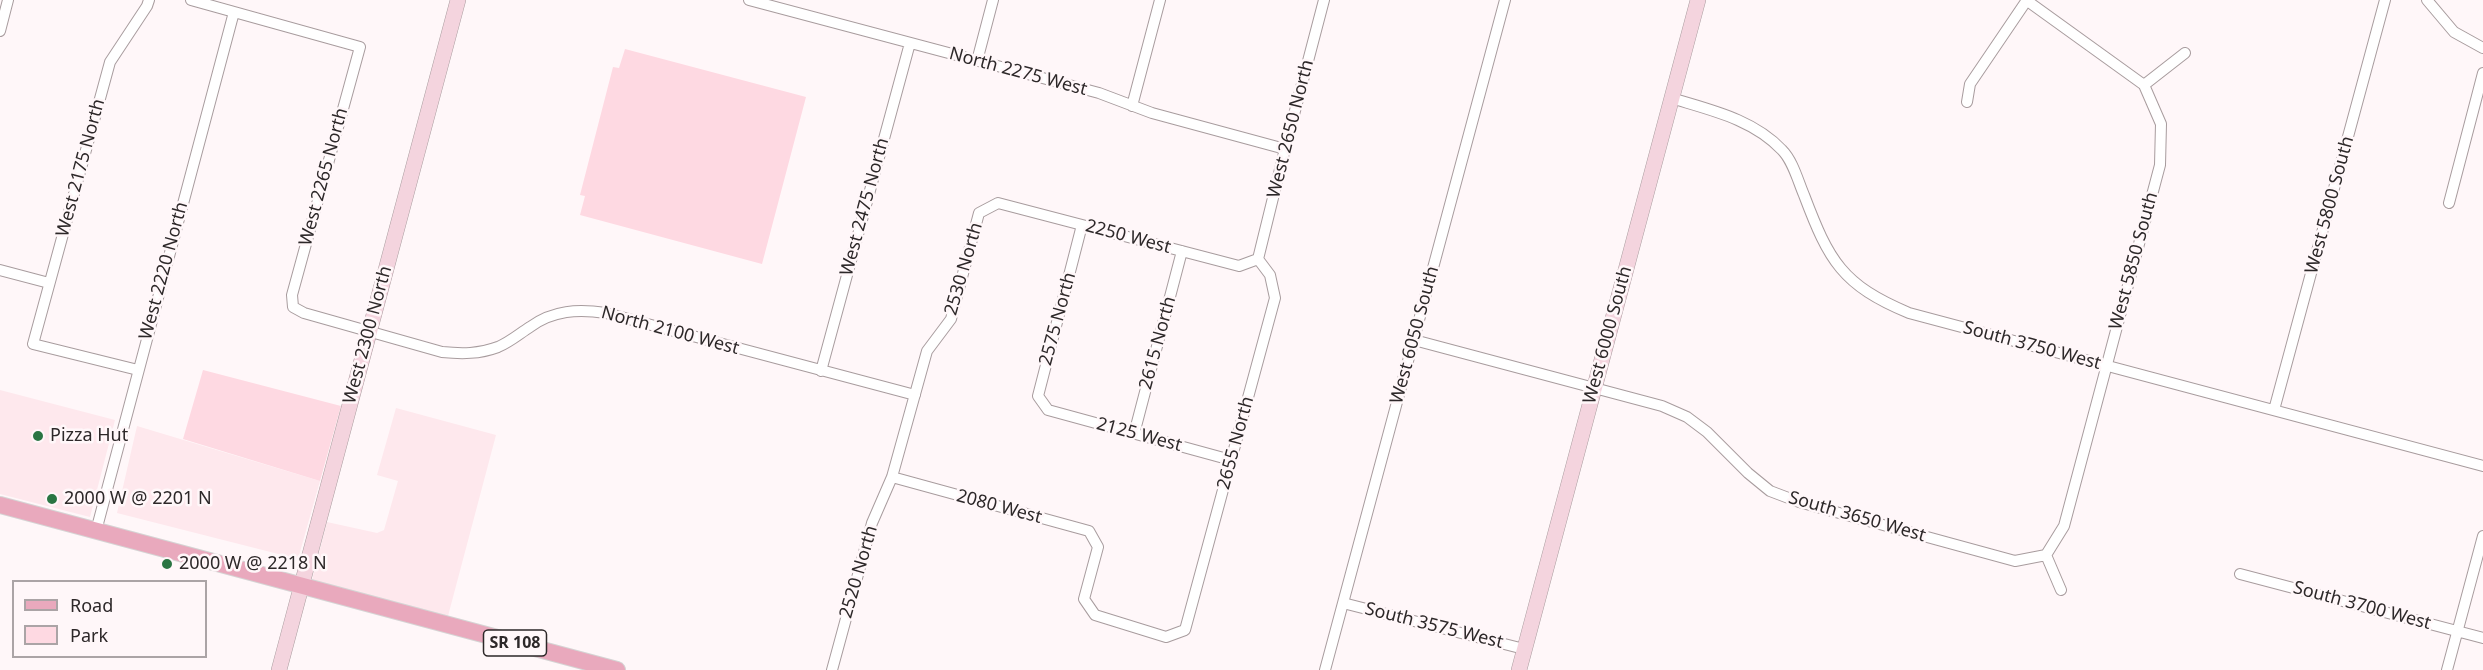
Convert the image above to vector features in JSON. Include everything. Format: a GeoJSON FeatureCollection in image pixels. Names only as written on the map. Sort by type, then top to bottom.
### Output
{"type":"FeatureCollection","features":[{"type":"Feature","properties":{"kind":"main road","name":"SR 108"},"geometry":{"type":"LineString","coordinates":[[0,506],[617,670]]}},
{"type":"Feature","properties":{"kind":"street"},"geometry":{"type":"LineString","coordinates":[[0,32],[8,0]]}},
{"type":"Feature","properties":{"kind":"street","name":"West 2175 North"},"geometry":{"type":"LineString","coordinates":[[138,370],[33,344],[110,62],[149,0]]}},
{"type":"Feature","properties":{"kind":"street"},"geometry":{"type":"LineString","coordinates":[[191,0],[234,12]]}},
{"type":"Feature","properties":{"kind":"street","name":"West 2300 North"},"geometry":{"type":"LineString","coordinates":[[279,670],[458,0]]}},
{"type":"Feature","properties":{"kind":"street","name":"North 2275 West"},"geometry":{"type":"LineString","coordinates":[[749,0],[1099,93],[1132,106],[1284,149]]}},
{"type":"Feature","properties":{"kind":"street"},"geometry":{"type":"LineString","coordinates":[[977,61],[993,0]]}},
{"type":"Feature","properties":{"kind":"street"},"geometry":{"type":"LineString","coordinates":[[1132,106],[1160,0]]}},
{"type":"Feature","properties":{"kind":"street","name":"West 2650 North"},"geometry":{"type":"LineString","coordinates":[[1258,259],[1284,149],[1324,0]]}},
{"type":"Feature","properties":{"kind":"street","name":"West 6050 South"},"geometry":{"type":"LineString","coordinates":[[1325,670],[1505,0]]}},
{"type":"Feature","properties":{"kind":"street","name":"West 6000 South"},"geometry":{"type":"LineString","coordinates":[[1519,670],[1698,0]]}},
{"type":"Feature","properties":{"kind":"street"},"geometry":{"type":"LineString","coordinates":[[1967,102],[1970,84],[2027,0],[2144,85],[2185,53]]}},
{"type":"Feature","properties":{"kind":"street","name":"West 5800 South"},"geometry":{"type":"LineString","coordinates":[[2274,410],[2385,0]]}},
{"type":"Feature","properties":{"kind":"street"},"geometry":{"type":"LineString","coordinates":[[2427,0],[2454,32],[2483,48]]}},
{"type":"Feature","properties":{"kind":"street","name":"West 2265 North"},"geometry":{"type":"LineString","coordinates":[[234,12],[360,47],[292,295],[293,307]]}},
{"type":"Feature","properties":{"kind":"street","name":"West 2220 North"},"geometry":{"type":"LineString","coordinates":[[96,531],[234,12]]}},
{"type":"Feature","properties":{"kind":"street","name":"West 2475 North"},"geometry":{"type":"LineString","coordinates":[[821,370],[910,43]]}},
{"type":"Feature","properties":{"kind":"street"},"geometry":{"type":"LineString","coordinates":[[2449,204],[2483,74]]}},
{"type":"Feature","properties":{"kind":"street","name":"West 5850 South"},"geometry":{"type":"LineString","coordinates":[[2046,555],[2064,526],[2160,165],[2161,124],[2144,85]]}},
{"type":"Feature","properties":{"kind":"street","name":"South 3750 West"},"geometry":{"type":"LineString","coordinates":[[1671,98],[1728,116],[1760,131],[1784,151],[1796,174],[1821,241],[1836,264],[1856,284],[1880,301],[1909,313],[2483,466]]}},
{"type":"Feature","properties":{"kind":"street","name":"2250 West"},"geometry":{"type":"LineString","coordinates":[[998,203],[1239,266],[1258,259]]}},
{"type":"Feature","properties":{"kind":"street","name":"2530 North"},"geometry":{"type":"LineString","coordinates":[[892,477],[927,351],[951,320],[979,213],[998,203]]}},
{"type":"Feature","properties":{"kind":"street","name":"2575 North"},"geometry":{"type":"LineString","coordinates":[[1048,410],[1038,396],[1082,225]]}},
{"type":"Feature","properties":{"kind":"street","name":"2615 North"},"geometry":{"type":"LineString","coordinates":[[1134,434],[1182,251]]}},
{"type":"Feature","properties":{"kind":"street","name":"2655 North"},"geometry":{"type":"LineString","coordinates":[[1084,599],[1095,615],[1136,628],[1166,637],[1185,630],[1275,298],[1270,275],[1258,259]]}},
{"type":"Feature","properties":{"kind":"street"},"geometry":{"type":"LineString","coordinates":[[0,270],[49,283]]}},
{"type":"Feature","properties":{"kind":"street","name":"North 2100 West"},"geometry":{"type":"LineString","coordinates":[[293,307],[304,313],[442,352],[463,354],[481,352],[498,346],[546,317],[566,311],[586,310],[606,313],[915,395]]}},
{"type":"Feature","properties":{"kind":"street","name":"South 3650 West"},"geometry":{"type":"LineString","coordinates":[[1414,340],[1594,386],[1662,406],[1687,417],[1707,432],[1748,473],[1770,491],[1798,502],[2015,561],[2046,555]]}},
{"type":"Feature","properties":{"kind":"street","name":"2125 West"},"geometry":{"type":"LineString","coordinates":[[1048,410],[1231,460]]}},
{"type":"Feature","properties":{"kind":"street","name":"2080 West"},"geometry":{"type":"LineString","coordinates":[[892,477],[1089,531],[1098,547],[1084,599]]}},
{"type":"Feature","properties":{"kind":"street","name":"2520 North"},"geometry":{"type":"LineString","coordinates":[[832,670],[872,523],[892,477]]}},
{"type":"Feature","properties":{"kind":"street"},"geometry":{"type":"LineString","coordinates":[[2447,670],[2483,536]]}},
{"type":"Feature","properties":{"kind":"street"},"geometry":{"type":"LineString","coordinates":[[2046,555],[2061,590]]}},
{"type":"Feature","properties":{"kind":"street","name":"South 3700 West"},"geometry":{"type":"LineString","coordinates":[[2241,574],[2483,638]]}},
{"type":"Feature","properties":{"kind":"street","name":"South 3575 West"},"geometry":{"type":"LineString","coordinates":[[1343,603],[1524,649]]}},
{"type":"Feature","properties":{"kind":"shaded area"},"geometry":{"type":"Polygon","coordinates":[[[0,390],[115,420],[90,517],[0,494],[0,390]]]}},
{"type":"Feature","properties":{"kind":"shaded area"},"geometry":{"type":"Polygon","coordinates":[[[396,408],[496,435],[448,616],[312,580],[327,522],[377,533],[384,530],[398,481],[377,475],[396,408]]]}},
{"type":"Feature","properties":{"kind":"shaded area"},"geometry":{"type":"Polygon","coordinates":[[[137,426],[320,481],[298,559],[117,513],[137,426]]]}},
{"type":"Feature","properties":{"kind":"green space"},"geometry":{"type":"Polygon","coordinates":[[[625,49],[806,97],[762,264],[580,215],[585,196],[580,195],[613,67],[619,68],[625,49]]]}},
{"type":"Feature","properties":{"kind":"green space"},"geometry":{"type":"Polygon","coordinates":[[[203,370],[341,406],[320,481],[183,439],[203,370]]]}},
{"type":"Feature","properties":{"kind":"place","name":"Pizza Hut"},"geometry":{"type":"Point","coordinates":[38,436]}},
{"type":"Feature","properties":{"kind":"place","name":"2000 W @ 2201 N"},"geometry":{"type":"Point","coordinates":[52,499]}},
{"type":"Feature","properties":{"kind":"place","name":"2000 W @ 2218 N"},"geometry":{"type":"Point","coordinates":[167,564]}}]}
